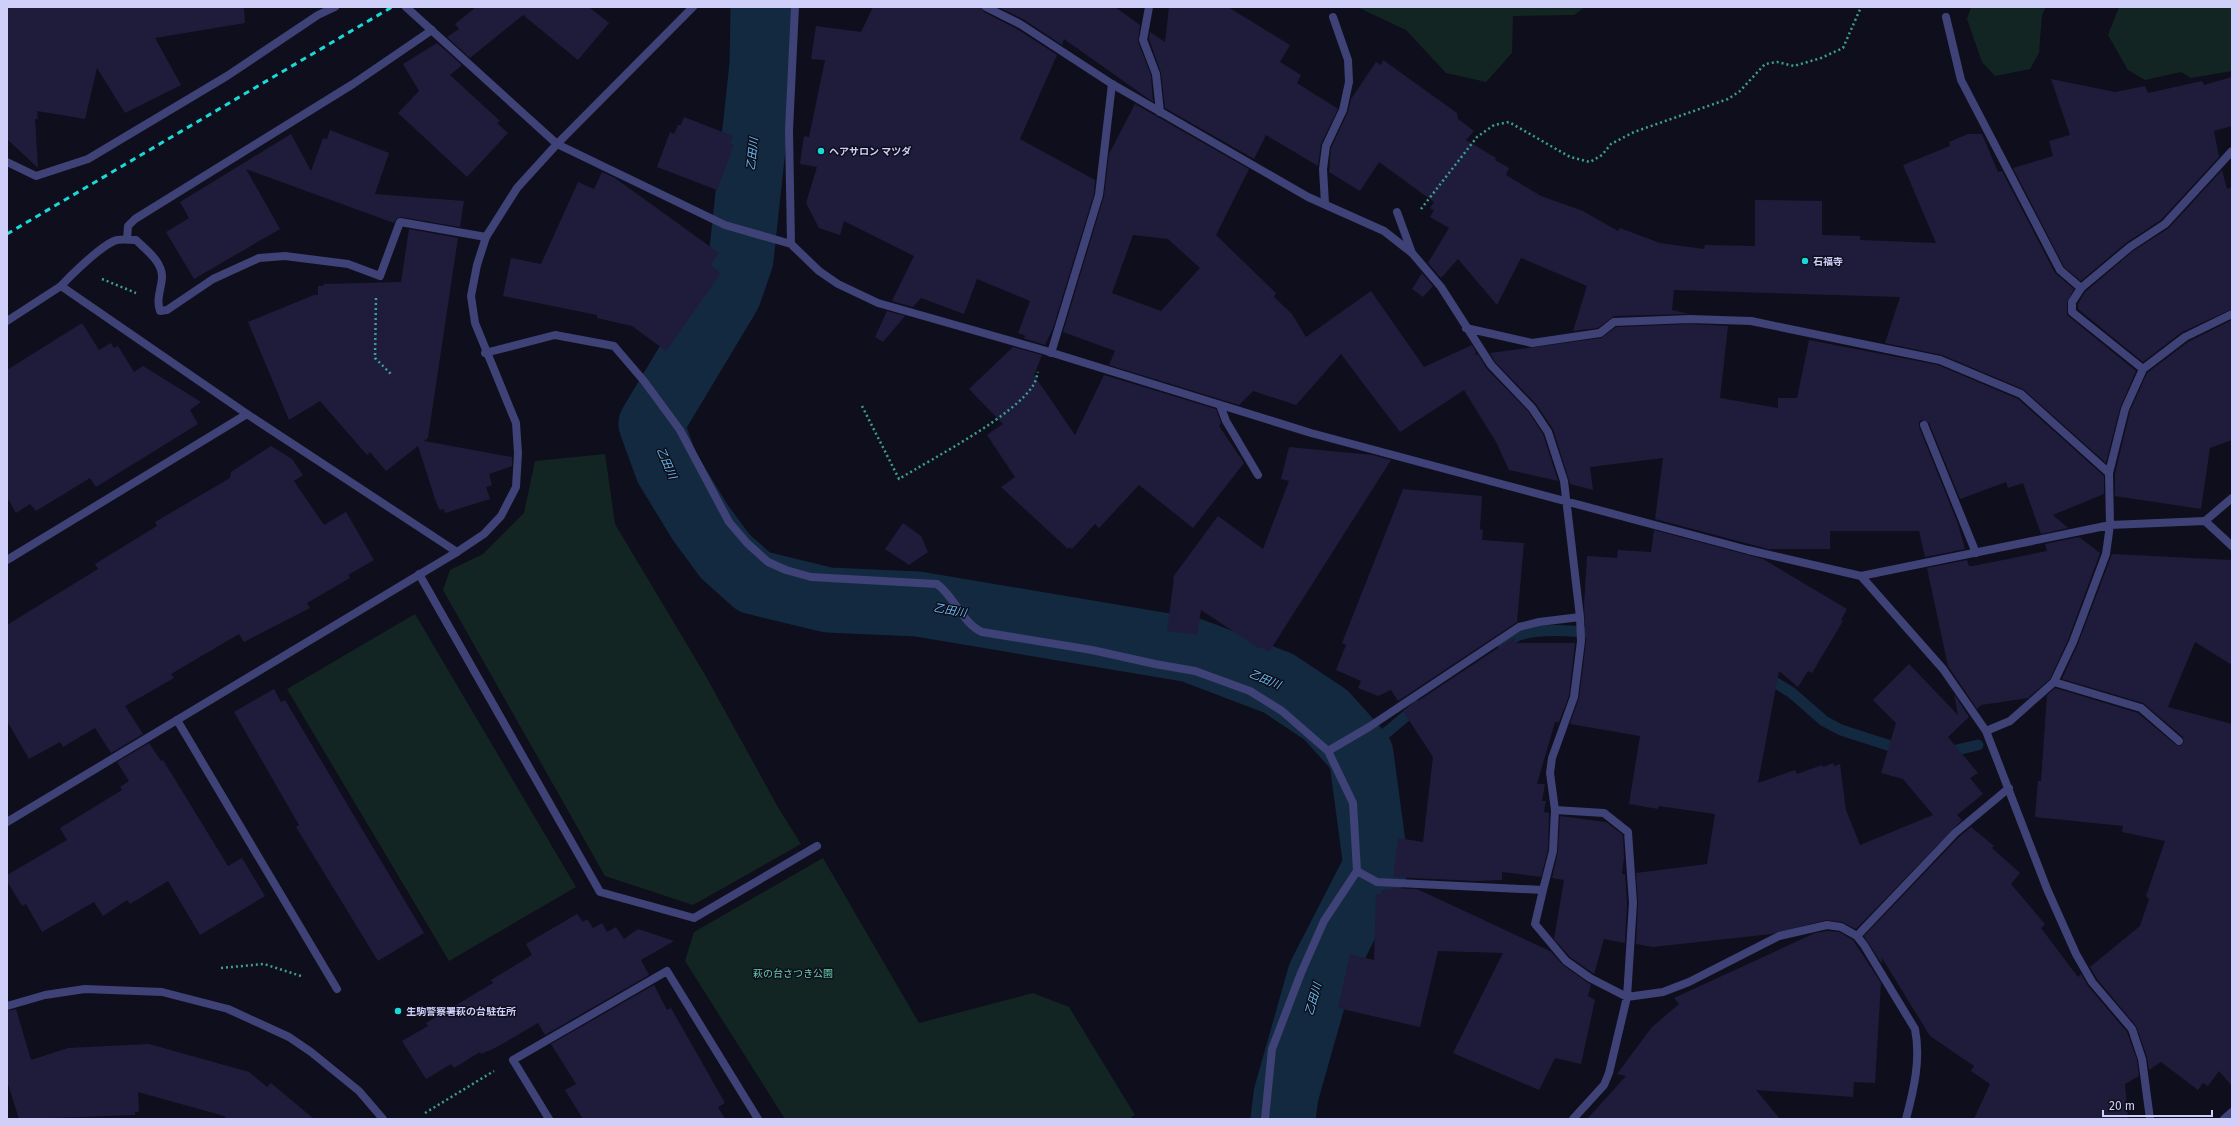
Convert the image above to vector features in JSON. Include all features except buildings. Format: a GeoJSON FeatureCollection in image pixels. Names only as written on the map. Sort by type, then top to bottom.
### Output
{"type":"FeatureCollection","features":[{"type":"Feature","properties":{"kind":"street"},"geometry":{"type":"LineString","coordinates":[[7,162],[36,176],[88,158],[227,76],[318,15],[335,7]]}},
{"type":"Feature","properties":{"kind":"street"},"geometry":{"type":"LineString","coordinates":[[406,7],[557,144],[725,225],[791,244],[820,271],[838,284],[878,303],[1047,352],[1311,434],[1566,500],[1748,550],[1861,576],[2110,525],[2205,520],[2232,498]]}},
{"type":"Feature","properties":{"kind":"street"},"geometry":{"type":"LineString","coordinates":[[7,822],[457,552],[484,534],[501,516],[516,487],[518,453],[516,423],[485,353],[475,323],[471,296],[477,265],[486,238],[517,188],[557,144],[693,7]]}},
{"type":"Feature","properties":{"kind":"street"},"geometry":{"type":"LineString","coordinates":[[791,244],[789,130],[795,7]]}},
{"type":"Feature","properties":{"kind":"street"},"geometry":{"type":"LineString","coordinates":[[986,7],[1020,24],[1112,84],[1301,193],[1384,231],[1412,253],[1441,287],[1491,365],[1532,408],[1548,432],[1564,481],[1580,617],[1580,642],[1574,697],[1552,758],[1550,773],[1555,810],[1553,851],[1535,924],[1566,961],[1590,978],[1627,997],[1663,992],[1689,982],[1779,936],[1827,925],[1841,927],[1857,936],[1864,944],[1915,1029],[1918,1043],[1918,1064],[1906,1119]]}},
{"type":"Feature","properties":{"kind":"street"},"geometry":{"type":"LineString","coordinates":[[1149,7],[1143,40],[1156,74],[1160,112]]}},
{"type":"Feature","properties":{"kind":"street"},"geometry":{"type":"LineString","coordinates":[[1325,204],[1323,169],[1326,146],[1343,110],[1349,82],[1348,60],[1332,17]]}},
{"type":"Feature","properties":{"kind":"street"},"geometry":{"type":"LineString","coordinates":[[1946,17],[1961,80],[2060,270],[2081,288]]}},
{"type":"Feature","properties":{"kind":"street"},"geometry":{"type":"LineString","coordinates":[[127,239],[128,226],[135,219],[346,88],[432,30]]}},
{"type":"Feature","properties":{"kind":"street"},"geometry":{"type":"LineString","coordinates":[[1047,352],[1099,195],[1112,84]]}},
{"type":"Feature","properties":{"kind":"street"},"geometry":{"type":"LineString","coordinates":[[2143,369],[2072,312],[2072,302],[2081,288],[2130,247],[2164,224],[2232,152]]}},
{"type":"Feature","properties":{"kind":"street"},"geometry":{"type":"LineString","coordinates":[[1397,212],[1412,253]]}},
{"type":"Feature","properties":{"kind":"street"},"geometry":{"type":"LineString","coordinates":[[7,321],[61,286],[77,269],[114,241],[127,239],[136,240],[156,260],[162,276],[157,302],[160,311],[167,310],[213,278],[259,258],[285,256],[348,264],[380,276],[400,222],[486,238]]}},
{"type":"Feature","properties":{"kind":"street"},"geometry":{"type":"LineString","coordinates":[[61,286],[247,414],[457,552]]}},
{"type":"Feature","properties":{"kind":"street"},"geometry":{"type":"LineString","coordinates":[[1986,731],[2010,721],[2054,682],[2073,642],[2106,554],[2110,525],[2109,473],[2125,409],[2143,369],[2185,337],[2232,314]]}},
{"type":"Feature","properties":{"kind":"street"},"geometry":{"type":"LineString","coordinates":[[1466,328],[1532,343],[1600,333],[1614,322],[1690,318],[1751,321],[1940,360],[2021,394],[2109,473]]}},
{"type":"Feature","properties":{"kind":"street"},"geometry":{"type":"LineString","coordinates":[[485,353],[555,335],[614,346],[644,381],[680,430],[729,522],[747,543],[768,562],[786,570],[811,577],[937,584],[946,591],[973,628],[982,632],[1092,650],[1195,671],[1250,691],[1282,711],[1328,751],[1353,803],[1357,871],[1324,921],[1300,973],[1272,1049],[1265,1119]]}},
{"type":"Feature","properties":{"kind":"street"},"geometry":{"type":"LineString","coordinates":[[1220,405],[1226,420],[1258,475]]}},
{"type":"Feature","properties":{"kind":"street"},"geometry":{"type":"LineString","coordinates":[[7,560],[247,414]]}},
{"type":"Feature","properties":{"kind":"street"},"geometry":{"type":"LineString","coordinates":[[1924,425],[1976,553]]}},
{"type":"Feature","properties":{"kind":"street"},"geometry":{"type":"LineString","coordinates":[[2205,520],[2232,546]]}},
{"type":"Feature","properties":{"kind":"street"},"geometry":{"type":"LineString","coordinates":[[419,574],[600,892],[694,918],[817,846]]}},
{"type":"Feature","properties":{"kind":"street"},"geometry":{"type":"LineString","coordinates":[[1861,576],[1943,669],[1986,731],[2047,888],[2076,954],[2092,982],[2132,1028],[2142,1059],[2150,1119]]}},
{"type":"Feature","properties":{"kind":"street"},"geometry":{"type":"LineString","coordinates":[[1328,751],[1369,727],[1519,627],[1539,622],[1580,617]]}},
{"type":"Feature","properties":{"kind":"street"},"geometry":{"type":"LineString","coordinates":[[2054,682],[2141,708],[2179,741]]}},
{"type":"Feature","properties":{"kind":"street"},"geometry":{"type":"LineString","coordinates":[[177,720],[337,989]]}},
{"type":"Feature","properties":{"kind":"street"},"geometry":{"type":"LineString","coordinates":[[1857,936],[1955,833],[2009,788]]}},
{"type":"Feature","properties":{"kind":"street"},"geometry":{"type":"LineString","coordinates":[[1555,810],[1604,814],[1628,832],[1632,903],[1627,997],[1604,1085],[1573,1119]]}},
{"type":"Feature","properties":{"kind":"street"},"geometry":{"type":"LineString","coordinates":[[1357,871],[1377,882],[1543,890]]}},
{"type":"Feature","properties":{"kind":"street"},"geometry":{"type":"LineString","coordinates":[[548,1119],[513,1060],[667,971],[758,1119]]}},
{"type":"Feature","properties":{"kind":"street"},"geometry":{"type":"LineString","coordinates":[[7,1006],[45,995],[85,989],[162,992],[228,1009],[289,1037],[311,1052],[359,1091],[383,1119]]}},
{"type":"Feature","properties":{"kind":"street"},"geometry":{"type":"LineString","coordinates":[[2224,1119],[2232,1112]]}},
{"type":"Feature","properties":{"kind":"path"},"geometry":{"type":"LineString","coordinates":[[1403,229],[1419,212],[1477,137],[1494,125],[1509,122],[1570,157],[1590,162],[1602,155],[1611,144],[1634,132],[1728,99],[1740,91],[1752,76],[1765,64],[1777,62],[1794,66],[1821,58],[1843,48],[1861,7]]}},
{"type":"Feature","properties":{"kind":"path"},"geometry":{"type":"LineString","coordinates":[[77,269],[157,302]]}},
{"type":"Feature","properties":{"kind":"path"},"geometry":{"type":"LineString","coordinates":[[380,276],[376,293],[375,358],[392,375]]}},
{"type":"Feature","properties":{"kind":"path"},"geometry":{"type":"LineString","coordinates":[[862,406],[899,479],[997,419],[1024,396],[1035,383],[1047,352]]}},
{"type":"Feature","properties":{"kind":"path"},"geometry":{"type":"LineString","coordinates":[[221,968],[264,964],[337,989]]}},
{"type":"Feature","properties":{"kind":"path"},"geometry":{"type":"LineString","coordinates":[[425,1113],[513,1060]]}},
{"type":"Feature","properties":{"kind":"green space"},"geometry":{"type":"Polygon","coordinates":[[[1357,7],[1585,7],[1574,15],[1513,16],[1512,53],[1486,82],[1446,73],[1406,30],[1357,7]]]}},
{"type":"Feature","properties":{"kind":"green space"},"geometry":{"type":"Polygon","coordinates":[[[1971,7],[2046,7],[2042,15],[2039,53],[2030,69],[1995,76],[1982,62],[1967,19],[1971,7]]]}},
{"type":"Feature","properties":{"kind":"green space"},"geometry":{"type":"Polygon","coordinates":[[[2119,7],[2232,7],[2232,71],[2191,78],[2181,72],[2145,80],[2128,70],[2108,35],[2119,7]]]}},
{"type":"Feature","properties":{"kind":"green space"},"geometry":{"type":"Polygon","coordinates":[[[605,454],[615,524],[704,673],[779,809],[801,844],[693,905],[605,876],[443,590],[450,570],[483,554],[524,513],[535,461],[605,454]]]}},
{"type":"Feature","properties":{"kind":"green space"},"geometry":{"type":"Polygon","coordinates":[[[415,614],[576,887],[449,961],[287,689],[415,614]]]}},
{"type":"Feature","properties":{"kind":"green space","name":"萩の台さつき公園"},"geometry":{"type":"Polygon","coordinates":[[[823,858],[919,1023],[1033,993],[1069,1007],[1135,1115],[1129,1119],[785,1119],[685,961],[694,932],[823,858]]]}},
{"type":"Feature","properties":{"kind":"waterway","name":"乙田川"},"geometry":{"type":"LineString","coordinates":[[763,7],[762,65],[741,259],[729,294],[651,424],[667,468],[700,522],[725,556],[754,582],[828,600],[918,604],[1191,650],[1278,683],[1326,715],[1361,754],[1376,866],[1320,975],[1286,1095],[1283,1119]]}},
{"type":"Feature","properties":{"kind":"waterway"},"geometry":{"type":"LineString","coordinates":[[1503,645],[1519,635],[1537,631],[1571,631],[1600,635]]}},
{"type":"Feature","properties":{"kind":"waterway"},"geometry":{"type":"LineString","coordinates":[[1765,676],[1792,693],[1824,721],[1841,730],[1903,750]]}},
{"type":"Feature","properties":{"kind":"waterway"},"geometry":{"type":"LineString","coordinates":[[1361,754],[1418,706]]}},
{"type":"Feature","properties":{"kind":"waterway"},"geometry":{"type":"LineString","coordinates":[[1944,753],[1978,745]]}},
{"type":"Feature","properties":{"kind":"railway"},"geometry":{"type":"LineString","coordinates":[[7,234],[392,7]]}},
{"type":"Feature","properties":{"kind":"place","name":"ヘアサロン マツダ"},"geometry":{"type":"Point","coordinates":[821,151]}},
{"type":"Feature","properties":{"kind":"place","name":"石福寺"},"geometry":{"type":"Point","coordinates":[1805,261]}},
{"type":"Feature","properties":{"kind":"place","name":"生駒警察署萩の台駐在所"},"geometry":{"type":"Point","coordinates":[398,1011]}}]}
